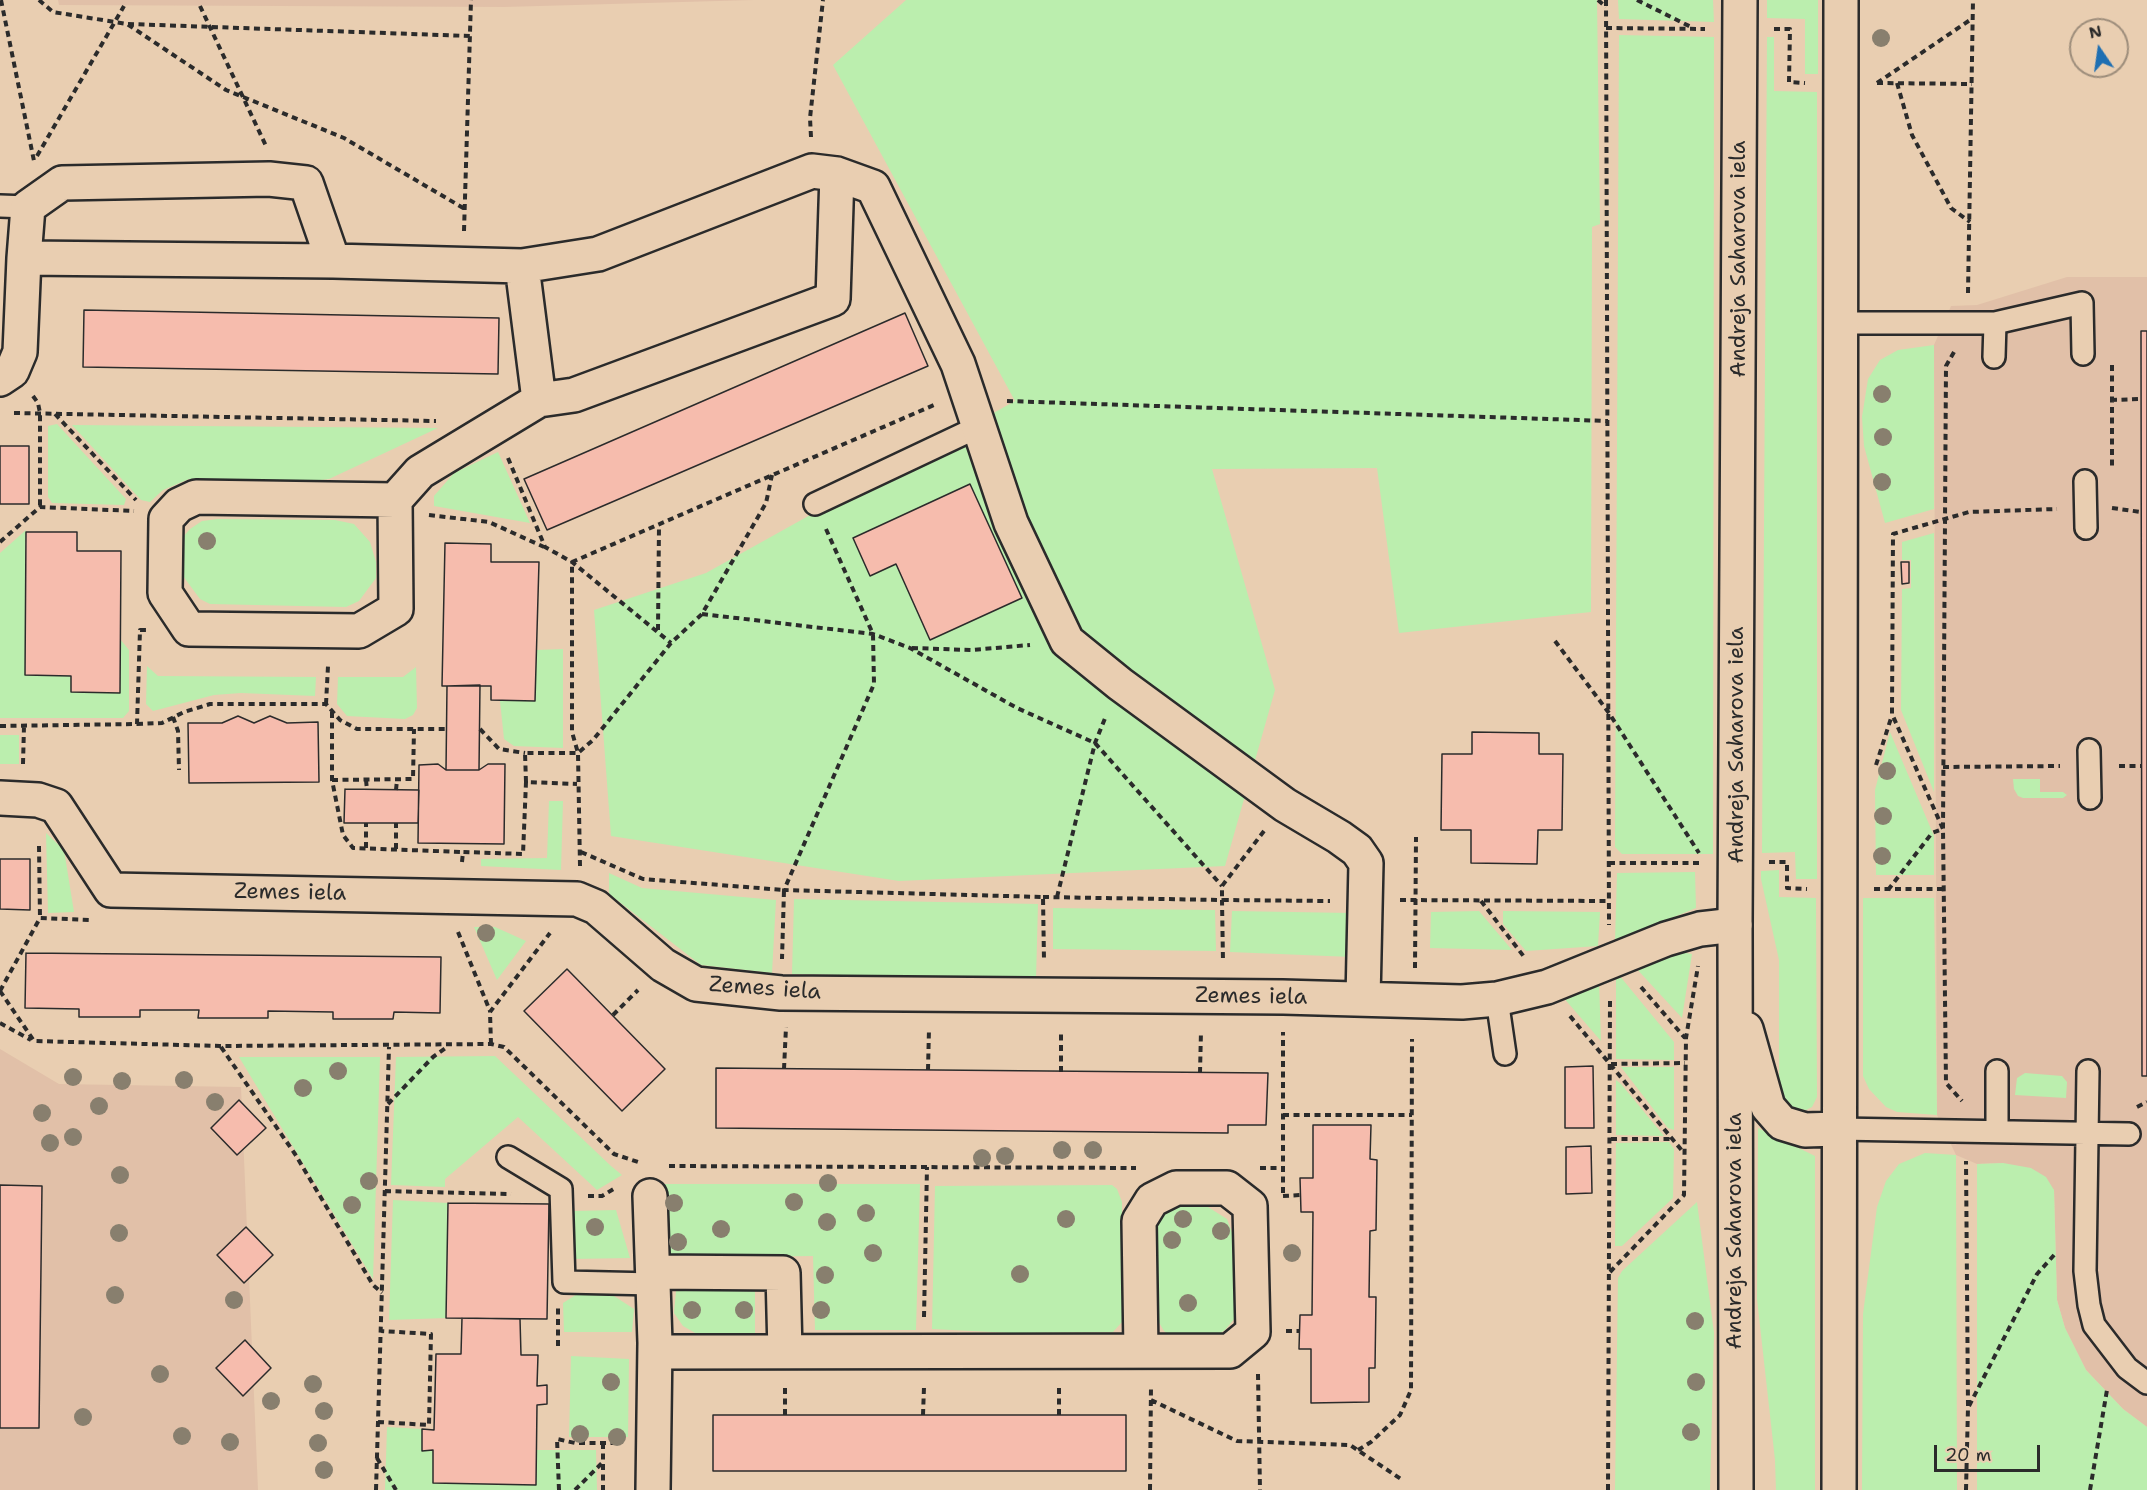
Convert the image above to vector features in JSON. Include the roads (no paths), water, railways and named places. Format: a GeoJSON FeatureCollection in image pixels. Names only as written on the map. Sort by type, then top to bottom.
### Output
{"type":"FeatureCollection","features":[{"type":"Feature","properties":{"kind":"street","name":"Andreja Saharova iela"},"geometry":{"type":"LineString","coordinates":[[1736,1490],[1735,925],[1740,0]]}},
{"type":"Feature","properties":{"kind":"street"},"geometry":{"type":"LineString","coordinates":[[1839,1490],[1841,0]]}},
{"type":"Feature","properties":{"kind":"street"},"geometry":{"type":"LineString","coordinates":[[395,500],[196,497],[157,515],[165,593],[189,629],[359,631],[396,609],[395,500],[420,472],[539,400],[574,395],[833,299],[825,172]]}},
{"type":"Feature","properties":{"kind":"street"},"geometry":{"type":"LineString","coordinates":[[24,258],[333,261],[522,266],[598,254],[825,172],[873,187],[958,364],[1011,523],[1067,641],[1120,684],[1285,805],[1357,850],[1366,863],[1363,999]]}},
{"type":"Feature","properties":{"kind":"street"},"geometry":{"type":"LineString","coordinates":[[14,384],[12,371],[20,352],[24,258],[22,205],[63,183],[270,179],[306,183],[333,261]]}},
{"type":"Feature","properties":{"kind":"street"},"geometry":{"type":"LineString","coordinates":[[522,266],[539,400]]}},
{"type":"Feature","properties":{"kind":"street","name":"Zemes iela"},"geometry":{"type":"LineString","coordinates":[[0,798],[38,800],[56,806],[111,890],[577,899],[596,907],[663,965],[696,984],[781,993],[1212,996],[1462,1002],[1497,999],[1547,987],[1666,939],[1700,930],[1735,925]]}},
{"type":"Feature","properties":{"kind":"street"},"geometry":{"type":"LineString","coordinates":[[1735,990],[1768,1107],[1782,1123],[1805,1130],[1838,1129]]}},
{"type":"Feature","properties":{"kind":"street"},"geometry":{"type":"LineString","coordinates":[[650,1181],[655,1352],[653,1490]]}},
{"type":"Feature","properties":{"kind":"street"},"geometry":{"type":"LineString","coordinates":[[655,1352],[924,1351],[1146,1364],[1230,1351],[1253,1332],[1250,1206],[1227,1188],[1176,1188],[1152,1200],[1139,1221],[1146,1364]]}},
{"type":"Feature","properties":{"kind":"street"},"geometry":{"type":"LineString","coordinates":[[654,1278],[783,1273],[785,1352]]}},
{"type":"Feature","properties":{"kind":"lane"},"geometry":{"type":"LineString","coordinates":[[1840,323],[1995,323],[2082,303],[2083,354]]}},
{"type":"Feature","properties":{"kind":"lane"},"geometry":{"type":"LineString","coordinates":[[1994,357],[1995,323]]}},
{"type":"Feature","properties":{"kind":"lane"},"geometry":{"type":"LineString","coordinates":[[815,504],[974,413]]}},
{"type":"Feature","properties":{"kind":"lane"},"geometry":{"type":"LineString","coordinates":[[2085,481],[2086,518]]}},
{"type":"Feature","properties":{"kind":"lane"},"geometry":{"type":"LineString","coordinates":[[2089,758],[2090,798]]}},
{"type":"Feature","properties":{"kind":"lane"},"geometry":{"type":"LineString","coordinates":[[1497,999],[1505,1054]]}},
{"type":"Feature","properties":{"kind":"lane"},"geometry":{"type":"LineString","coordinates":[[1997,1071],[1997,1131]]}},
{"type":"Feature","properties":{"kind":"lane"},"geometry":{"type":"LineString","coordinates":[[2088,1071],[2085,1271],[2094,1324],[2127,1368],[2147,1383]]}},
{"type":"Feature","properties":{"kind":"lane"},"geometry":{"type":"LineString","coordinates":[[1838,1129],[2129,1134]]}},
{"type":"Feature","properties":{"kind":"lane"},"geometry":{"type":"LineString","coordinates":[[508,1157],[561,1189],[564,1282],[654,1278]]}}]}
